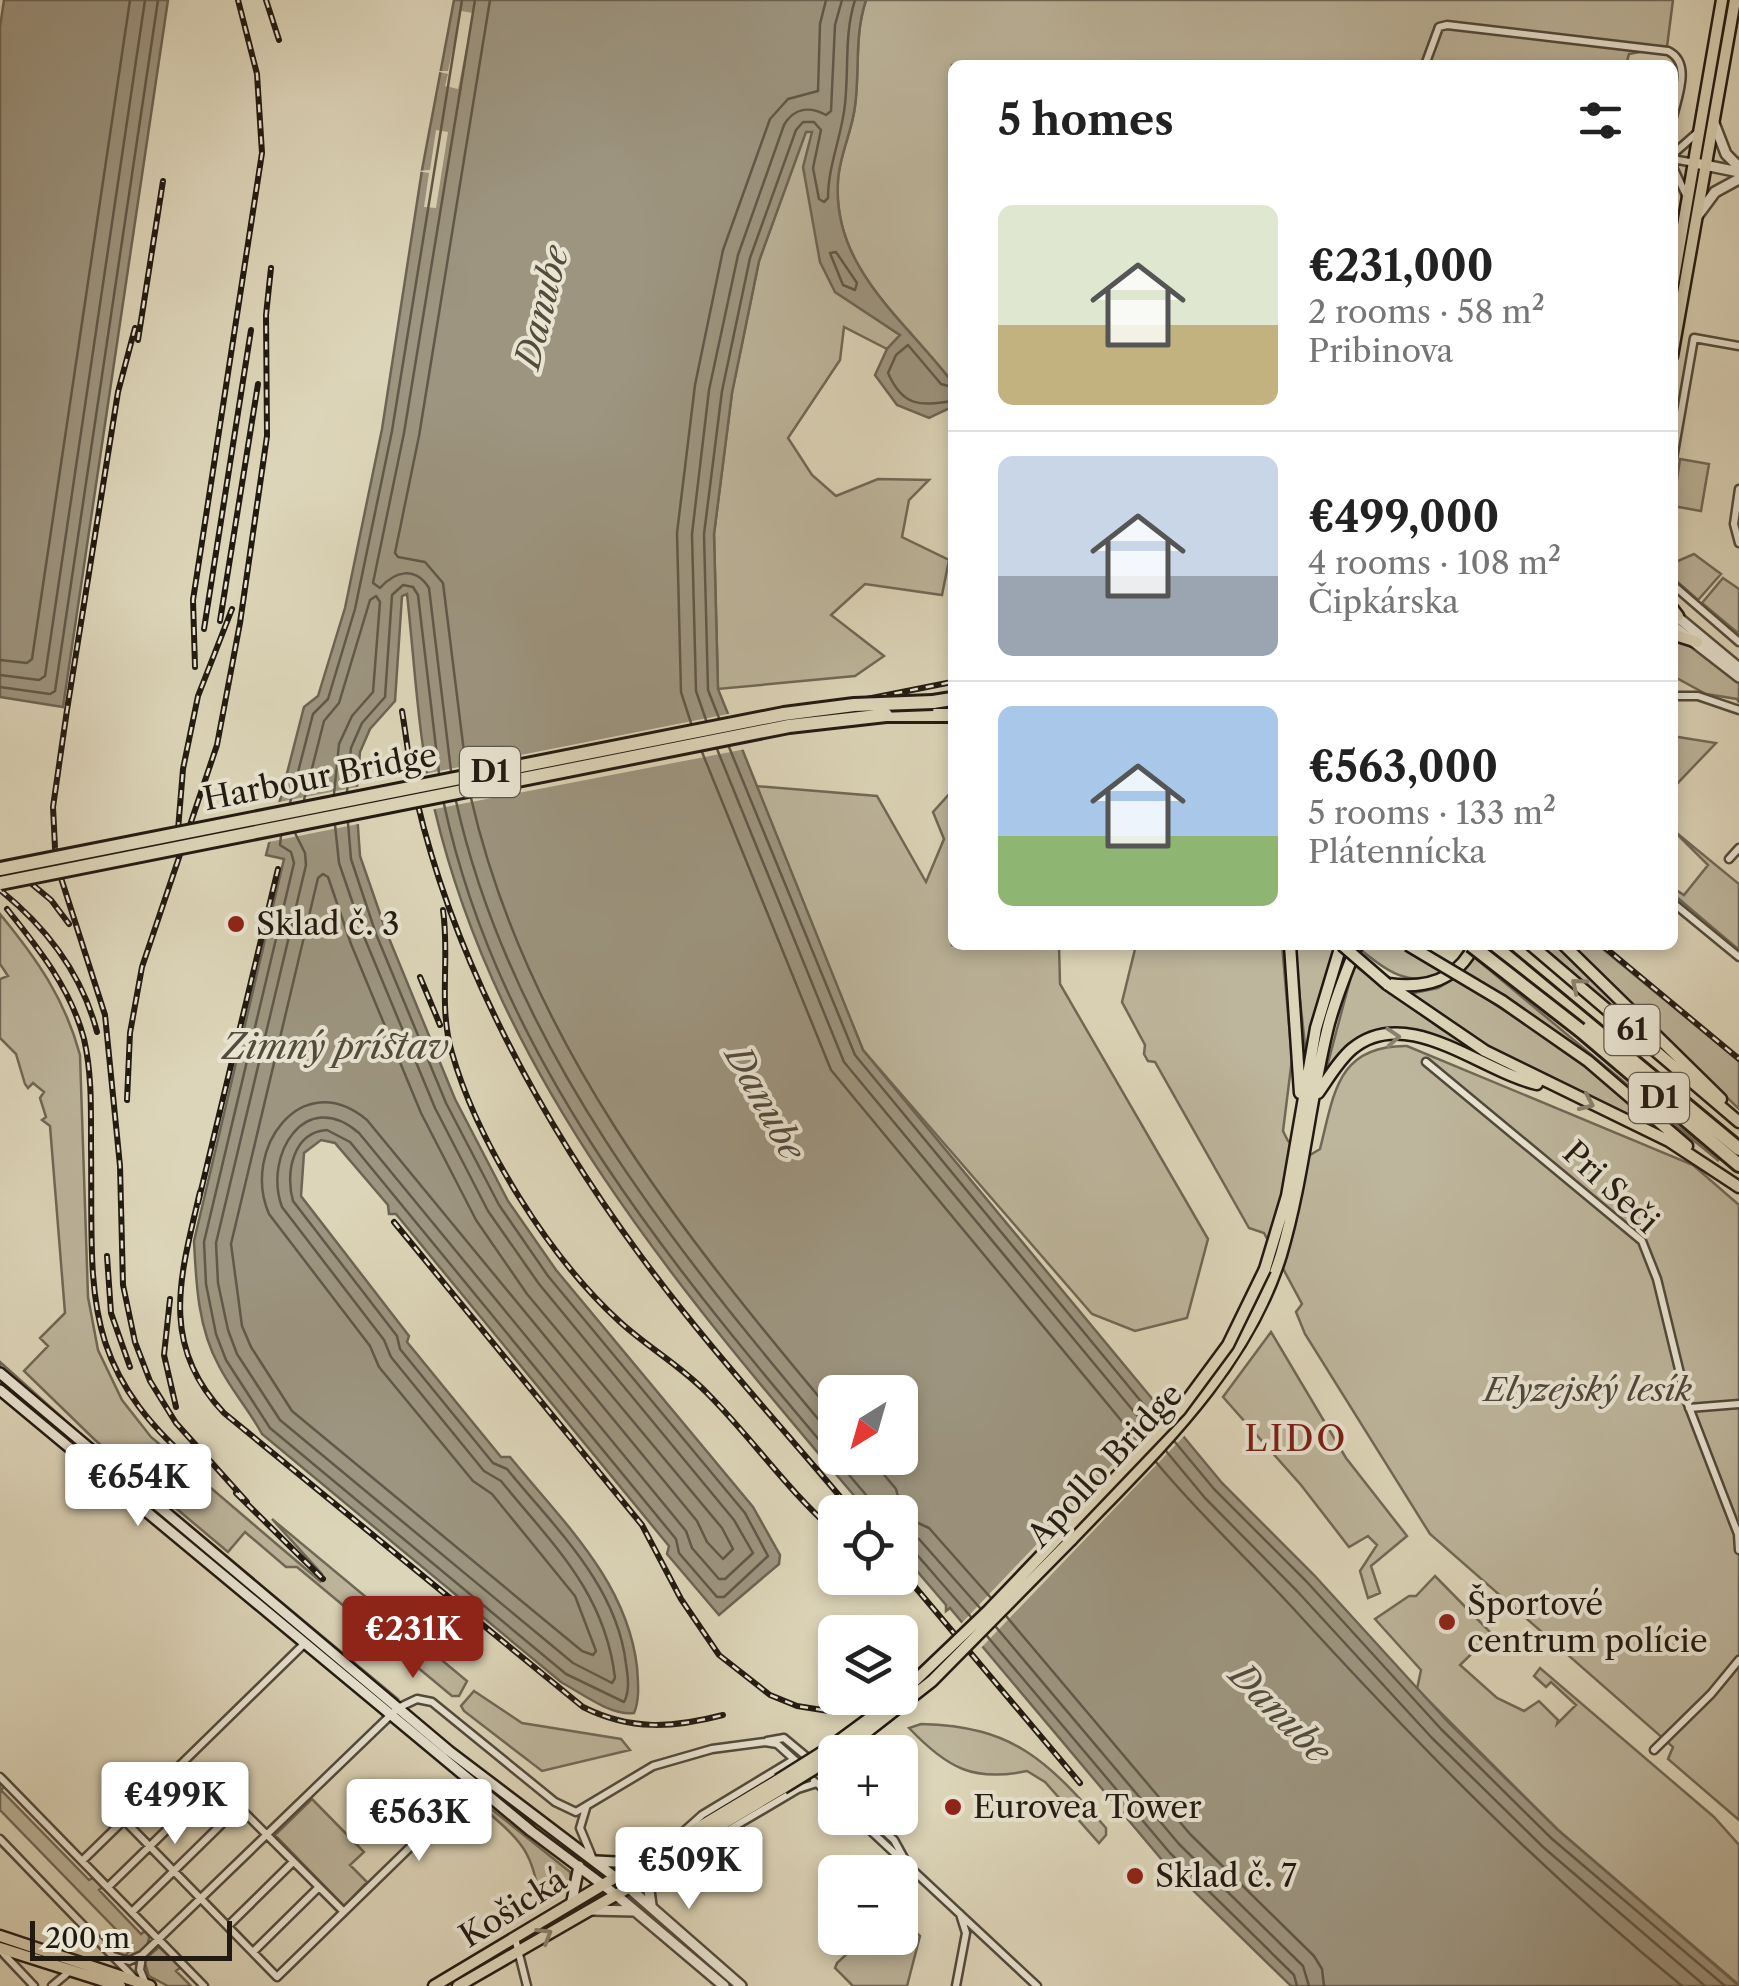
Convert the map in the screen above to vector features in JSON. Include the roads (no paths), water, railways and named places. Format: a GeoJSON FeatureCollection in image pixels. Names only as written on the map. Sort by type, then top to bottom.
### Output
{"type":"FeatureCollection","features":[{"type":"Feature","properties":{"kind":"highway","name":"Harbour Bridge"},"geometry":{"type":"LineString","coordinates":[[0,869],[828,708],[948,700]]}},
{"type":"Feature","properties":{"kind":"highway","name":"Harbour Bridge"},"geometry":{"type":"LineString","coordinates":[[0,882],[789,726],[886,715],[948,715]]}},
{"type":"Feature","properties":{"kind":"highway","name":"D1"},"geometry":{"type":"LineString","coordinates":[[1480,950],[1583,1025],[1739,1149]]}},
{"type":"Feature","properties":{"kind":"highway","name":"D1"},"geometry":{"type":"LineString","coordinates":[[1498,950],[1739,1165]]}},
{"type":"Feature","properties":{"kind":"main road"},"geometry":{"type":"LineString","coordinates":[[1678,323],[1697,217],[1701,128],[1722,0]]}},
{"type":"Feature","properties":{"kind":"main road"},"geometry":{"type":"LineString","coordinates":[[1678,255],[1688,201],[1713,122],[1735,0]]}},
{"type":"Feature","properties":{"kind":"main road"},"geometry":{"type":"LineString","coordinates":[[1713,122],[1739,173]]}},
{"type":"Feature","properties":{"kind":"main road"},"geometry":{"type":"LineString","coordinates":[[1700,164],[1739,173]]}},
{"type":"Feature","properties":{"kind":"main road"},"geometry":{"type":"LineString","coordinates":[[1697,217],[1715,192],[1739,173]]}},
{"type":"Feature","properties":{"kind":"main road"},"geometry":{"type":"LineString","coordinates":[[1678,619],[1739,668]]}},
{"type":"Feature","properties":{"kind":"main road"},"geometry":{"type":"LineString","coordinates":[[1678,621],[1697,642],[1739,676]]}},
{"type":"Feature","properties":{"kind":"main road"},"geometry":{"type":"LineString","coordinates":[[1678,636],[1697,642]]}},
{"type":"Feature","properties":{"kind":"main road"},"geometry":{"type":"LineString","coordinates":[[1290,950],[1301,1064],[1301,1142]]}},
{"type":"Feature","properties":{"kind":"main road"},"geometry":{"type":"LineString","coordinates":[[1300,1121],[1322,1002],[1340,950]]}},
{"type":"Feature","properties":{"kind":"main road"},"geometry":{"type":"LineString","coordinates":[[1348,950],[1388,984],[1470,1042],[1551,1087],[1698,1157]]}},
{"type":"Feature","properties":{"kind":"main road"},"geometry":{"type":"LineString","coordinates":[[1301,1142],[1327,1030],[1355,950]]}},
{"type":"Feature","properties":{"kind":"main road"},"geometry":{"type":"LineString","coordinates":[[1416,950],[1502,1001],[1588,1061],[1698,1157],[1739,1187]]}},
{"type":"Feature","properties":{"kind":"main road"},"geometry":{"type":"LineString","coordinates":[[1388,984],[1413,986],[1443,979],[1460,966],[1470,950]]}},
{"type":"Feature","properties":{"kind":"main road","name":"61"},"geometry":{"type":"LineString","coordinates":[[1537,950],[1736,1119]]}},
{"type":"Feature","properties":{"kind":"main road"},"geometry":{"type":"LineString","coordinates":[[1569,950],[1718,1094],[1736,1119]]}},
{"type":"Feature","properties":{"kind":"main road"},"geometry":{"type":"LineString","coordinates":[[1314,1098],[1351,1050],[1372,1039],[1396,1035],[1428,1040],[1520,1079],[1551,1087]]}},
{"type":"Feature","properties":{"kind":"main road","name":"Apollo Bridge"},"geometry":{"type":"LineString","coordinates":[[918,1677],[1136,1458],[1215,1366],[1266,1270],[1301,1142]]}},
{"type":"Feature","properties":{"kind":"main road","name":"Apollo Bridge"},"geometry":{"type":"LineString","coordinates":[[862,1735],[950,1665],[1149,1458],[1217,1380],[1246,1334],[1276,1268],[1297,1196],[1301,1142]]}},
{"type":"Feature","properties":{"kind":"main road"},"geometry":{"type":"LineString","coordinates":[[0,1372],[475,1784],[724,1986]]}},
{"type":"Feature","properties":{"kind":"main road"},"geometry":{"type":"LineString","coordinates":[[0,1390],[306,1643],[652,1906],[741,1986]]}},
{"type":"Feature","properties":{"kind":"main road","name":"Apollo Bridge"},"geometry":{"type":"LineString","coordinates":[[781,1784],[873,1715]]}},
{"type":"Feature","properties":{"kind":"main road","name":"Apollo Bridge"},"geometry":{"type":"LineString","coordinates":[[781,1784],[818,1765]]}},
{"type":"Feature","properties":{"kind":"main road","name":"Košická"},"geometry":{"type":"LineString","coordinates":[[434,1986],[635,1863],[781,1784]]}},
{"type":"Feature","properties":{"kind":"main road","name":"Košická"},"geometry":{"type":"LineString","coordinates":[[458,1986],[680,1858],[711,1830],[781,1784]]}},
{"type":"Feature","properties":{"kind":"main road"},"geometry":{"type":"LineString","coordinates":[[594,1860],[635,1863]]}},
{"type":"Feature","properties":{"kind":"main road"},"geometry":{"type":"LineString","coordinates":[[572,1901],[578,1866]]}},
{"type":"Feature","properties":{"kind":"main road"},"geometry":{"type":"LineString","coordinates":[[652,1906],[649,1890],[660,1869]]}},
{"type":"Feature","properties":{"kind":"main road"},"geometry":{"type":"LineString","coordinates":[[587,1910],[637,1912]]}},
{"type":"Feature","properties":{"kind":"main road"},"geometry":{"type":"LineString","coordinates":[[0,1936],[148,1985]]}},
{"type":"Feature","properties":{"kind":"main road"},"geometry":{"type":"LineString","coordinates":[[0,1949],[120,1986]]}},
{"type":"Feature","properties":{"kind":"street"},"geometry":{"type":"LineString","coordinates":[[1427,60],[1440,27],[1447,24],[1668,51],[1682,66],[1678,88]]}},
{"type":"Feature","properties":{"kind":"street"},"geometry":{"type":"LineString","coordinates":[[1678,154],[1701,128]]}},
{"type":"Feature","properties":{"kind":"street"},"geometry":{"type":"LineString","coordinates":[[1678,161],[1700,164]]}},
{"type":"Feature","properties":{"kind":"street"},"geometry":{"type":"LineString","coordinates":[[1678,175],[1688,201]]}},
{"type":"Feature","properties":{"kind":"street"},"geometry":{"type":"LineString","coordinates":[[1678,430],[1694,338],[1739,346]]}},
{"type":"Feature","properties":{"kind":"street"},"geometry":{"type":"LineString","coordinates":[[1739,488],[1734,524],[1739,543]]}},
{"type":"Feature","properties":{"kind":"street"},"geometry":{"type":"LineString","coordinates":[[1678,589],[1739,642]]}},
{"type":"Feature","properties":{"kind":"street"},"geometry":{"type":"LineString","coordinates":[[1678,696],[1698,696],[1739,710]]}},
{"type":"Feature","properties":{"kind":"street"},"geometry":{"type":"LineString","coordinates":[[1729,859],[1739,848]]}},
{"type":"Feature","properties":{"kind":"street"},"geometry":{"type":"LineString","coordinates":[[1678,907],[1739,958]]}},
{"type":"Feature","properties":{"kind":"street","name":"Pri Seči"},"geometry":{"type":"LineString","coordinates":[[1426,1062],[1642,1241],[1657,1279],[1689,1408],[1738,1534],[1739,1550]]}},
{"type":"Feature","properties":{"kind":"street"},"geometry":{"type":"LineString","coordinates":[[1689,1408],[1739,1404]]}},
{"type":"Feature","properties":{"kind":"street"},"geometry":{"type":"LineString","coordinates":[[82,1861],[306,1643]]}},
{"type":"Feature","properties":{"kind":"street"},"geometry":{"type":"LineString","coordinates":[[1654,1750],[1712,1694],[1739,1660]]}},
{"type":"Feature","properties":{"kind":"street"},"geometry":{"type":"LineString","coordinates":[[113,1956],[129,1961],[142,1955],[395,1711],[417,1699],[432,1702],[566,1810],[576,1812],[653,1766],[712,1749],[780,1738],[808,1758],[796,1761],[777,1744],[764,1742]]}},
{"type":"Feature","properties":{"kind":"street","name":"Košická"},"geometry":{"type":"LineString","coordinates":[[671,1843],[702,1815],[796,1761]]}},
{"type":"Feature","properties":{"kind":"street"},"geometry":{"type":"LineString","coordinates":[[810,1776],[817,1783]]}},
{"type":"Feature","properties":{"kind":"street"},"geometry":{"type":"LineString","coordinates":[[0,1777],[204,1986]]}},
{"type":"Feature","properties":{"kind":"street","name":"Košická"},"geometry":{"type":"LineString","coordinates":[[680,1858],[798,1788],[817,1783]]}},
{"type":"Feature","properties":{"kind":"street"},"geometry":{"type":"LineString","coordinates":[[124,1820],[278,1977],[475,1784]]}},
{"type":"Feature","properties":{"kind":"street"},"geometry":{"type":"LineString","coordinates":[[132,1912],[239,1807],[344,1912]]}},
{"type":"Feature","properties":{"kind":"street"},"geometry":{"type":"LineString","coordinates":[[586,1807],[580,1828],[594,1860]]}},
{"type":"Feature","properties":{"kind":"street"},"geometry":{"type":"LineString","coordinates":[[108,1888],[190,1808]]}},
{"type":"Feature","properties":{"kind":"street"},"geometry":{"type":"LineString","coordinates":[[876,1835],[899,1855]]}},
{"type":"Feature","properties":{"kind":"street"},"geometry":{"type":"LineString","coordinates":[[0,1838],[134,1978]]}},
{"type":"Feature","properties":{"kind":"street"},"geometry":{"type":"LineString","coordinates":[[228,1926],[294,1862]]}},
{"type":"Feature","properties":{"kind":"street"},"geometry":{"type":"LineString","coordinates":[[918,1873],[976,1932],[988,1936],[1038,1986]]}},
{"type":"Feature","properties":{"kind":"street"},"geometry":{"type":"LineString","coordinates":[[252,1952],[318,1888]]}},
{"type":"Feature","properties":{"kind":"street"},"geometry":{"type":"LineString","coordinates":[[956,1909],[966,1928],[956,1986]]}},
{"type":"Feature","properties":{"kind":"street"},"geometry":{"type":"LineString","coordinates":[[965,1940],[976,1932]]}},
{"type":"Feature","properties":{"kind":"street"},"geometry":{"type":"LineString","coordinates":[[514,1936],[527,1986]]}},
{"type":"Feature","properties":{"kind":"street"},"geometry":{"type":"LineString","coordinates":[[0,1949],[34,1986]]}},
{"type":"Feature","properties":{"kind":"street"},"geometry":{"type":"LineString","coordinates":[[142,1955],[140,1970],[148,1985]]}},
{"type":"Feature","properties":{"kind":"street"},"geometry":{"type":"LineString","coordinates":[[52,1986],[72,1970]]}},
{"type":"Feature","properties":{"kind":"water"},"geometry":{"type":"Polygon","coordinates":[[[4,0],[168,0],[63,707],[0,697],[0,27],[4,0]]]}},
{"type":"Feature","properties":{"kind":"water"},"geometry":{"type":"Polygon","coordinates":[[[454,0],[866,0],[860,27],[855,106],[839,172],[839,212],[847,240],[875,291],[948,377],[948,409],[929,418],[897,405],[875,375],[887,349],[900,335],[835,292],[820,262],[803,167],[812,132],[806,132],[759,261],[732,393],[714,534],[718,689],[863,1050],[1222,1483],[1314,1575],[1448,1722],[1558,1830],[1739,1986],[1291,1986],[1162,1860],[950,1608],[946,1611],[946,1605],[918,1572],[918,1495],[854,1495],[837,1475],[918,1475],[918,1375],[818,1375],[818,1452],[670,1271],[554,1099],[505,1007],[465,912],[435,811],[421,731],[407,594],[402,596],[395,701],[370,729],[360,752],[356,799],[360,856],[386,931],[455,1099],[508,1201],[556,1270],[753,1507],[780,1555],[779,1564],[719,1615],[667,1554],[669,1546],[396,1214],[389,1214],[388,1205],[335,1143],[321,1140],[304,1153],[301,1196],[409,1336],[407,1342],[501,1457],[510,1457],[606,1580],[631,1636],[638,1684],[634,1713],[606,1707],[561,1682],[262,1434],[212,1351],[202,1321],[194,1241],[284,859],[266,855],[304,707],[318,696],[345,608],[382,429],[422,170],[454,0]]]}},
{"type":"Feature","properties":{"kind":"railway"},"geometry":{"type":"LineString","coordinates":[[195,667],[193,600],[262,153],[257,74],[238,0]]}},
{"type":"Feature","properties":{"kind":"railway"},"geometry":{"type":"LineString","coordinates":[[266,0],[279,40]]}},
{"type":"Feature","properties":{"kind":"railway"},"geometry":{"type":"LineString","coordinates":[[138,340],[163,181]]}},
{"type":"Feature","properties":{"kind":"railway"},"geometry":{"type":"LineString","coordinates":[[127,1100],[130,1033],[142,967],[217,745],[240,623],[267,436],[266,315],[271,268]]}},
{"type":"Feature","properties":{"kind":"railway"},"geometry":{"type":"LineString","coordinates":[[135,328],[118,392],[67,710],[53,807],[55,848],[105,1015],[120,1166],[123,1285],[135,1342],[150,1381],[176,1423],[247,1502]]}},
{"type":"Feature","properties":{"kind":"railway"},"geometry":{"type":"LineString","coordinates":[[204,629],[251,330]]}},
{"type":"Feature","properties":{"kind":"railway"},"geometry":{"type":"LineString","coordinates":[[220,621],[258,384]]}},
{"type":"Feature","properties":{"kind":"railway"},"geometry":{"type":"LineString","coordinates":[[178,830],[183,769],[198,696],[232,609]]}},
{"type":"Feature","properties":{"kind":"railway"},"geometry":{"type":"LineString","coordinates":[[0,872],[948,683]]}},
{"type":"Feature","properties":{"kind":"railway"},"geometry":{"type":"LineString","coordinates":[[402,711],[410,768],[433,862],[478,981],[536,1096],[604,1204],[665,1288],[839,1495]]}},
{"type":"Feature","properties":{"kind":"railway"},"geometry":{"type":"LineString","coordinates":[[9,865],[51,900],[69,924]]}},
{"type":"Feature","properties":{"kind":"railway"},"geometry":{"type":"LineString","coordinates":[[198,1203],[278,869]]}},
{"type":"Feature","properties":{"kind":"railway"},"geometry":{"type":"LineString","coordinates":[[0,890],[60,953],[82,991],[97,1032]]}},
{"type":"Feature","properties":{"kind":"railway"},"geometry":{"type":"LineString","coordinates":[[7,909],[62,986],[84,1039],[90,1092],[94,1288],[113,1363],[133,1398],[163,1435],[204,1473]]}},
{"type":"Feature","properties":{"kind":"railway"},"geometry":{"type":"LineString","coordinates":[[443,910],[446,1018],[452,1053],[479,1124],[519,1198],[593,1295],[707,1393],[818,1516]]}},
{"type":"Feature","properties":{"kind":"railway"},"geometry":{"type":"LineString","coordinates":[[1608,950],[1739,1059]]}},
{"type":"Feature","properties":{"kind":"railway"},"geometry":{"type":"LineString","coordinates":[[420,977],[440,1025]]}},
{"type":"Feature","properties":{"kind":"railway"},"geometry":{"type":"LineString","coordinates":[[200,1192],[182,1280],[182,1334],[203,1387],[224,1413],[583,1707],[618,1720],[652,1725],[723,1715]]}},
{"type":"Feature","properties":{"kind":"railway"},"geometry":{"type":"LineString","coordinates":[[394,1222],[642,1525],[681,1599],[719,1655],[770,1695],[818,1709]]}},
{"type":"Feature","properties":{"kind":"railway"},"geometry":{"type":"LineString","coordinates":[[107,1256],[111,1313],[130,1367]]}},
{"type":"Feature","properties":{"kind":"railway"},"geometry":{"type":"LineString","coordinates":[[170,1299],[164,1355],[176,1407]]}},
{"type":"Feature","properties":{"kind":"railway"},"geometry":{"type":"LineString","coordinates":[[236,1493],[323,1579]]}},
{"type":"Feature","properties":{"kind":"railway"},"geometry":{"type":"LineString","coordinates":[[918,1590],[1080,1783]]}},
{"type":"Feature","properties":{"kind":"place","name":"Sklad č. 3"},"geometry":{"type":"Point","coordinates":[236,924]}},
{"type":"Feature","properties":{"kind":"place","name":"Športové centrum polície"},"geometry":{"type":"Point","coordinates":[1447,1622]}},
{"type":"Feature","properties":{"kind":"place","name":"Eurovea Tower"},"geometry":{"type":"Point","coordinates":[953,1807]}},
{"type":"Feature","properties":{"kind":"place","name":"Sklad č. 7"},"geometry":{"type":"Point","coordinates":[1135,1876]}},
{"type":"Feature","properties":{"kind":"district","name":"LIDO"},"geometry":{"type":"Point","coordinates":[1296,1439]}},
{"type":"Feature","properties":{"kind":"water label","name":"Danube"},"geometry":{"type":"Point","coordinates":[542,307]}},
{"type":"Feature","properties":{"kind":"water label","name":"Zimný prístav"},"geometry":{"type":"Point","coordinates":[335,1047]}},
{"type":"Feature","properties":{"kind":"water label","name":"Danube"},"geometry":{"type":"Point","coordinates":[765,1103]}},
{"type":"Feature","properties":{"kind":"water label","name":"Danube"},"geometry":{"type":"Point","coordinates":[1280,1713]}},
{"type":"Feature","properties":{"kind":"park label","name":"Elyzejský lesík"},"geometry":{"type":"Point","coordinates":[1588,1390]}}]}
